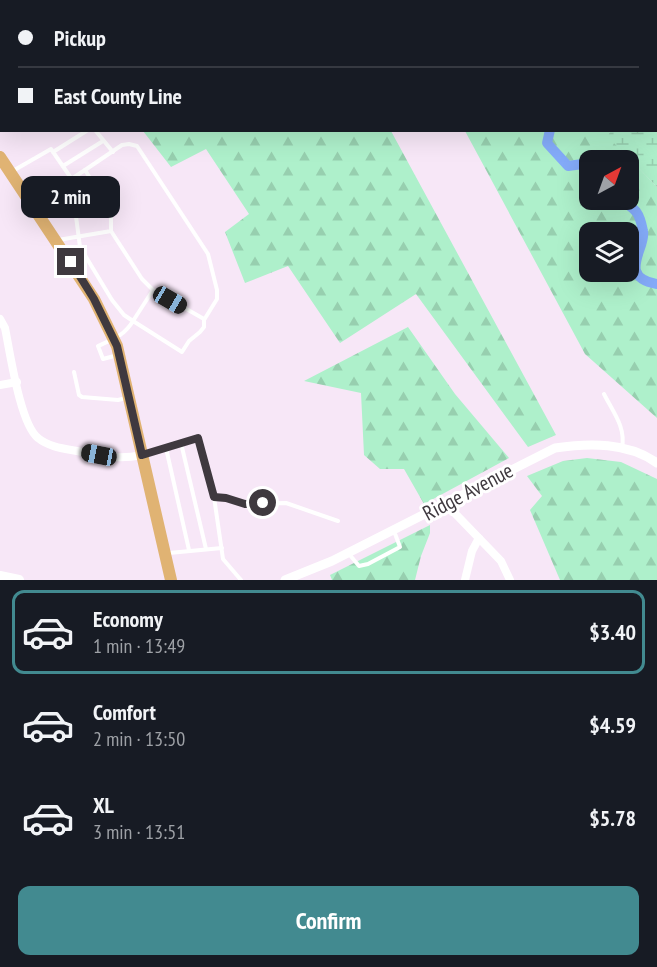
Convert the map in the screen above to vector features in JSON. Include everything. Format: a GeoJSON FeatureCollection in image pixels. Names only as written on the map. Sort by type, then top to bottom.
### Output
{"type":"FeatureCollection","features":[{"type":"Feature","properties":{"kind":"main road"},"geometry":{"type":"LineString","coordinates":[[0,157],[94,299],[120,354],[128,398],[171,580]]}},
{"type":"Feature","properties":{"kind":"main road"},"geometry":{"type":"LineString","coordinates":[[0,576],[19,580]]}},
{"type":"Feature","properties":{"kind":"street"},"geometry":{"type":"LineString","coordinates":[[0,319],[5,328],[29,427],[34,435],[52,446],[118,459],[142,455]]}},
{"type":"Feature","properties":{"kind":"street"},"geometry":{"type":"LineString","coordinates":[[0,386],[17,382]]}},
{"type":"Feature","properties":{"kind":"street","name":"Ridge Avenue"},"geometry":{"type":"LineString","coordinates":[[285,580],[394,531],[555,448],[577,445],[622,448],[657,463]]}},
{"type":"Feature","properties":{"kind":"street"},"geometry":{"type":"LineString","coordinates":[[446,503],[501,561],[510,580]]}},
{"type":"Feature","properties":{"kind":"street"},"geometry":{"type":"LineString","coordinates":[[465,580],[472,551],[479,538]]}},
{"type":"Feature","properties":{"kind":"lane"},"geometry":{"type":"LineString","coordinates":[[11,172],[84,132]]}},
{"type":"Feature","properties":{"kind":"lane"},"geometry":{"type":"LineString","coordinates":[[97,132],[113,152]]}},
{"type":"Feature","properties":{"kind":"lane"},"geometry":{"type":"LineString","coordinates":[[63,166],[104,141]]}},
{"type":"Feature","properties":{"kind":"lane"},"geometry":{"type":"LineString","coordinates":[[33,205],[71,178],[122,145],[137,146],[208,254],[217,299],[204,320],[200,332],[189,341],[182,352],[124,315],[112,300],[80,247],[71,178],[52,150]]}},
{"type":"Feature","properties":{"kind":"lane"},"geometry":{"type":"LineString","coordinates":[[85,170],[111,211],[111,231],[142,279],[153,290],[204,320]]}},
{"type":"Feature","properties":{"kind":"lane"},"geometry":{"type":"LineString","coordinates":[[56,240],[111,231]]}},
{"type":"Feature","properties":{"kind":"lane"},"geometry":{"type":"LineString","coordinates":[[120,354],[103,359],[98,346],[114,340],[127,330],[153,290]]}},
{"type":"Feature","properties":{"kind":"lane"},"geometry":{"type":"LineString","coordinates":[[74,372],[79,395],[82,397],[118,400],[128,398]]}},
{"type":"Feature","properties":{"kind":"lane"},"geometry":{"type":"LineString","coordinates":[[604,394],[623,429],[622,448]]}},
{"type":"Feature","properties":{"kind":"lane"},"geometry":{"type":"LineString","coordinates":[[142,455],[198,438],[214,497],[224,559],[241,580]]}},
{"type":"Feature","properties":{"kind":"lane"},"geometry":{"type":"LineString","coordinates":[[181,443],[206,549]]}},
{"type":"Feature","properties":{"kind":"lane"},"geometry":{"type":"LineString","coordinates":[[166,448],[189,550]]}},
{"type":"Feature","properties":{"kind":"lane"},"geometry":{"type":"LineString","coordinates":[[214,497],[245,504],[286,503],[338,520]]}},
{"type":"Feature","properties":{"kind":"lane"},"geometry":{"type":"LineString","coordinates":[[348,553],[359,566],[368,564],[400,547],[394,531]]}},
{"type":"Feature","properties":{"kind":"lane"},"geometry":{"type":"LineString","coordinates":[[165,554],[222,548]]}},
{"type":"Feature","properties":{"kind":"green space"},"geometry":{"type":"Polygon","coordinates":[[[144,132],[392,132],[556,435],[528,447],[416,294],[340,343],[288,266],[245,283],[225,232],[249,214],[206,149],[171,167],[144,132]]]}},
{"type":"Feature","properties":{"kind":"green space"},"geometry":{"type":"Polygon","coordinates":[[[466,132],[610,132],[609,137],[621,150],[579,150],[579,210],[639,210],[639,168],[657,187],[657,418],[585,354],[466,132]]]}},
{"type":"Feature","properties":{"kind":"green space"},"geometry":{"type":"Polygon","coordinates":[[[610,132],[657,132],[657,187],[639,169],[639,150],[621,150],[608,137],[610,132]]]}},
{"type":"Feature","properties":{"kind":"green space"},"geometry":{"type":"Polygon","coordinates":[[[408,327],[455,394],[509,458],[424,504],[404,469],[380,469],[364,455],[361,393],[304,381],[408,327]]]}},
{"type":"Feature","properties":{"kind":"green space"},"geometry":{"type":"Polygon","coordinates":[[[587,458],[621,462],[657,479],[657,580],[560,580],[530,510],[542,496],[527,476],[563,461],[587,458]]]}},
{"type":"Feature","properties":{"kind":"green space"},"geometry":{"type":"Polygon","coordinates":[[[430,525],[430,533],[415,580],[332,580],[330,575],[430,525]]]}},
{"type":"Feature","properties":{"kind":"waterway"},"geometry":{"type":"LineString","coordinates":[[550,132],[547,143],[568,166],[579,164]]}},
{"type":"Feature","properties":{"kind":"waterway"},"geometry":{"type":"LineString","coordinates":[[635,210],[643,231],[636,261],[638,275],[657,284]]}},
{"type":"Feature","properties":{"kind":"route"},"geometry":{"type":"LineString","coordinates":[[71,262],[94,299],[117,346],[142,455],[198,438],[214,497],[245,504],[263,503]]}}]}
